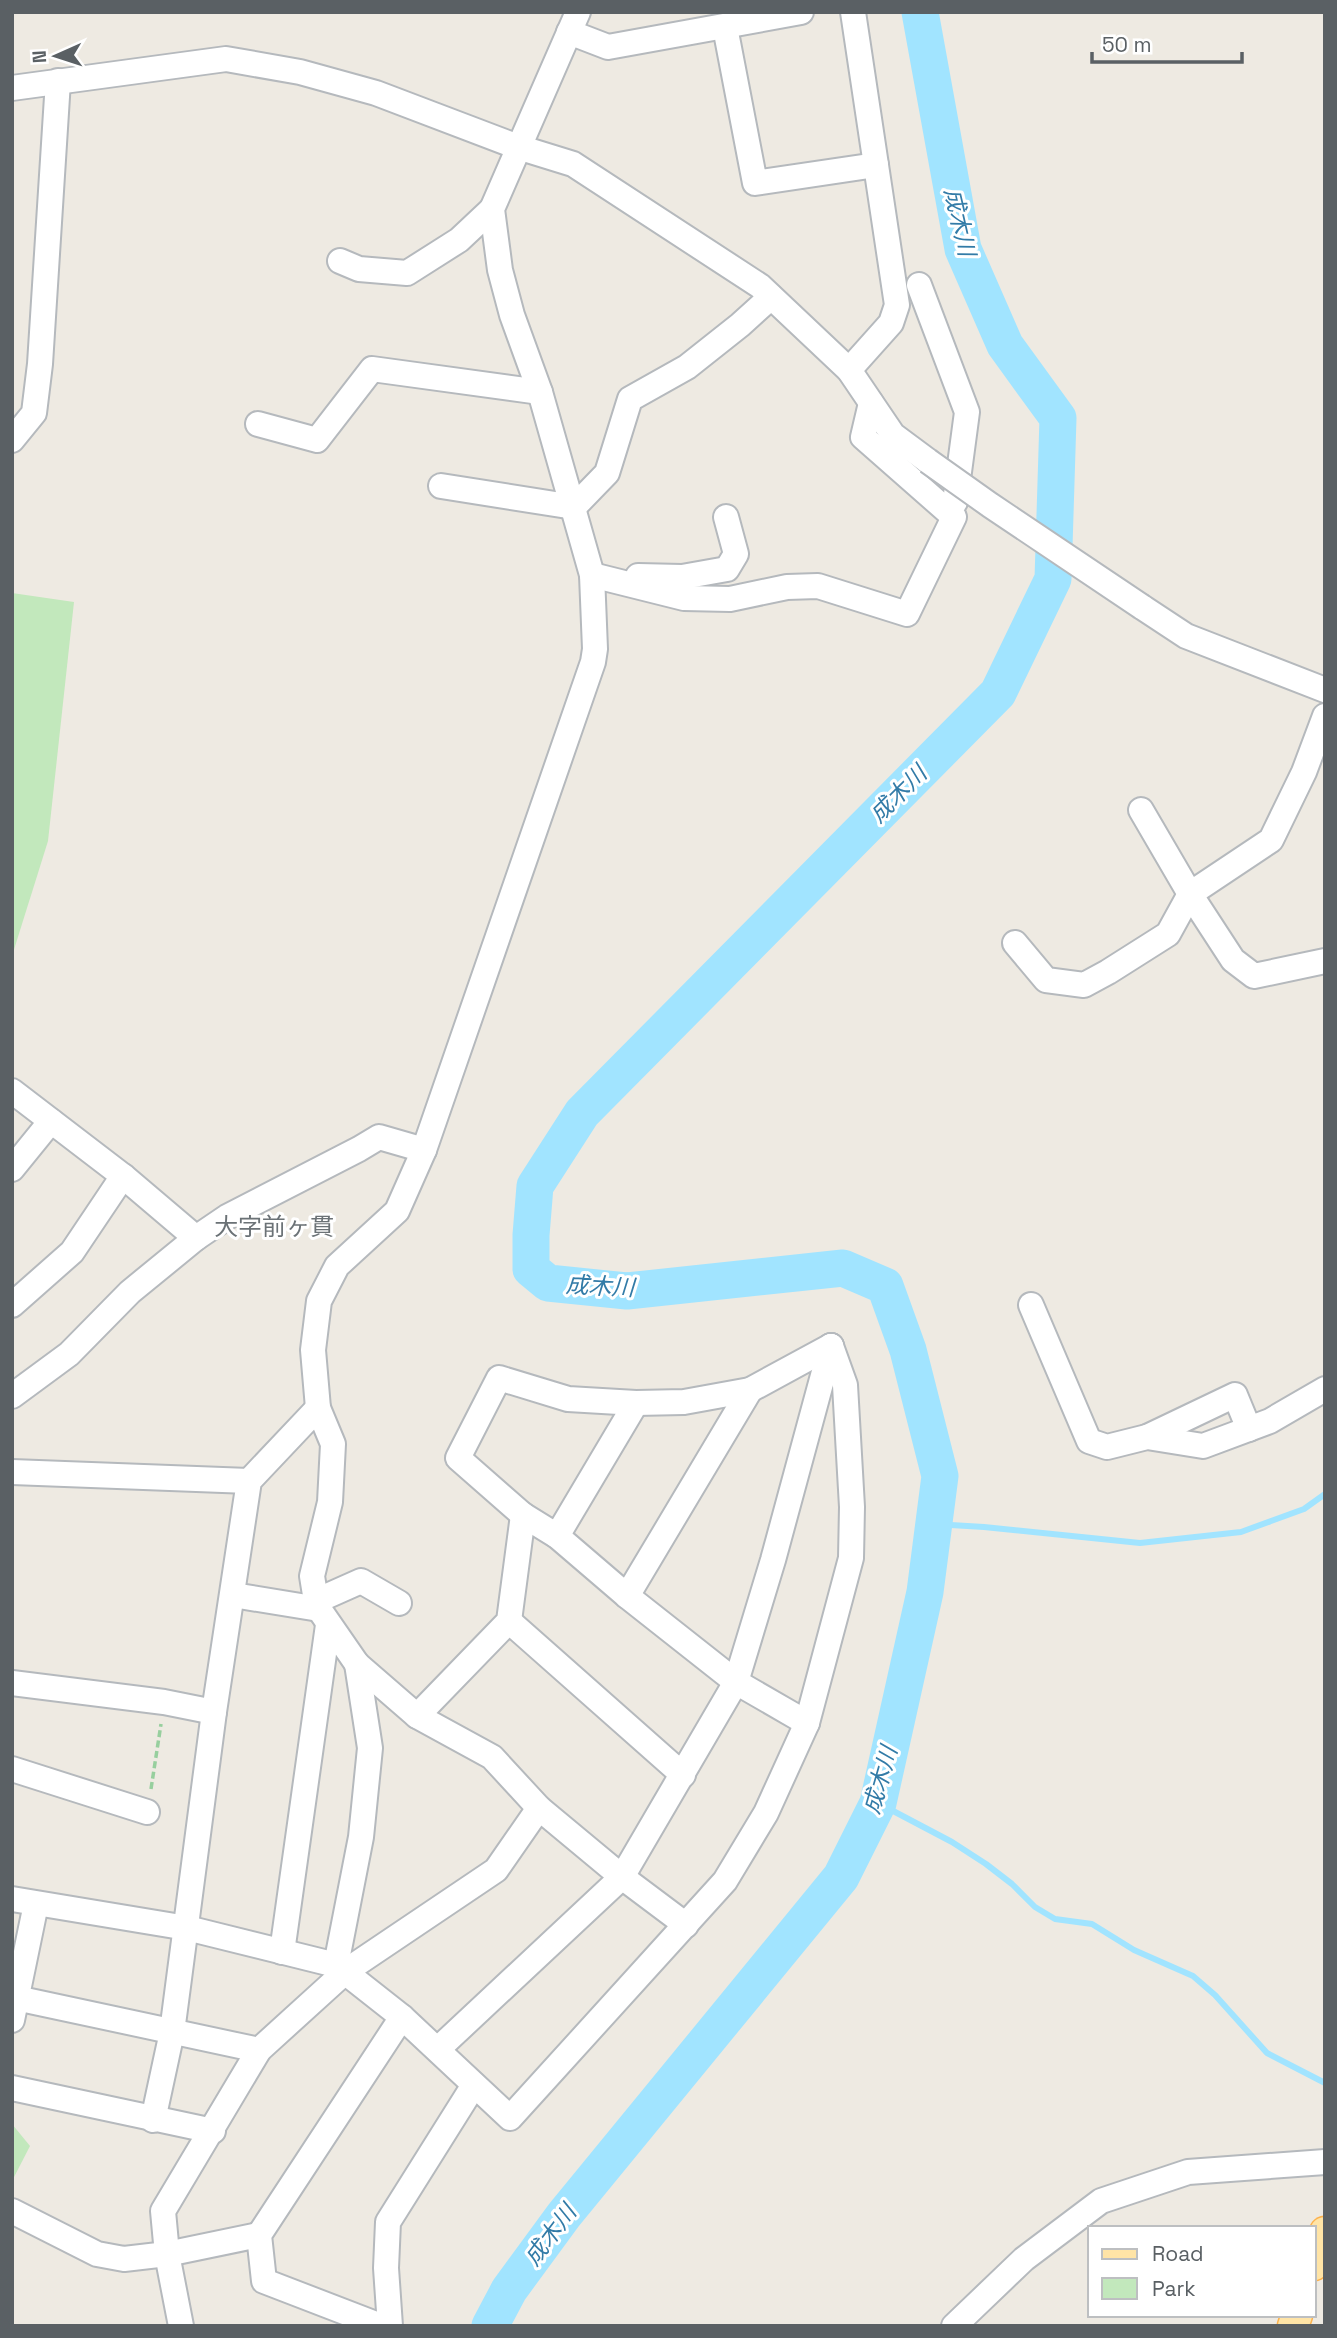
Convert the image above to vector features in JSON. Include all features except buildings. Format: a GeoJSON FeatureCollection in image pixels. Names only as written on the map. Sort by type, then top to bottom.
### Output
{"type":"FeatureCollection","features":[{"type":"Feature","properties":{"kind":"main road"},"geometry":{"type":"LineString","coordinates":[[1316,2261],[1325,2232]]}},
{"type":"Feature","properties":{"kind":"street"},"geometry":{"type":"LineString","coordinates":[[340,261],[359,269],[407,273],[459,240],[492,209],[573,22],[608,47],[801,12]]}},
{"type":"Feature","properties":{"kind":"street"},"geometry":{"type":"LineString","coordinates":[[849,370],[891,323],[897,305],[853,12]]}},
{"type":"Feature","properties":{"kind":"street"},"geometry":{"type":"LineString","coordinates":[[725,27],[755,183],[876,165]]}},
{"type":"Feature","properties":{"kind":"street"},"geometry":{"type":"LineString","coordinates":[[12,88],[226,59],[300,72],[376,93],[518,147],[573,164],[760,286],[849,370],[893,435],[990,505],[1186,636],[1325,690]]}},
{"type":"Feature","properties":{"kind":"street"},"geometry":{"type":"LineString","coordinates":[[12,440],[34,413],[40,364],[58,81]]}},
{"type":"Feature","properties":{"kind":"street"},"geometry":{"type":"LineString","coordinates":[[492,209],[500,270],[512,315],[540,392],[592,575],[595,649],[593,662],[424,1150],[397,1211],[337,1266],[319,1301],[313,1350],[318,1408],[333,1444],[330,1502],[312,1576],[321,1612],[356,1664],[417,1716],[492,1757],[539,1808],[622,1877],[686,1925]]}},
{"type":"Feature","properties":{"kind":"street"},"geometry":{"type":"LineString","coordinates":[[592,575],[684,598],[730,599],[787,587],[818,586],[906,614],[954,517],[968,412],[919,285]]}},
{"type":"Feature","properties":{"kind":"street"},"geometry":{"type":"LineString","coordinates":[[574,507],[607,472],[630,399],[687,368],[771,297]]}},
{"type":"Feature","properties":{"kind":"street"},"geometry":{"type":"LineString","coordinates":[[258,424],[317,440],[372,369],[540,392]]}},
{"type":"Feature","properties":{"kind":"street"},"geometry":{"type":"LineString","coordinates":[[871,403],[863,437],[954,517]]}},
{"type":"Feature","properties":{"kind":"street"},"geometry":{"type":"LineString","coordinates":[[441,486],[574,507]]}},
{"type":"Feature","properties":{"kind":"street"},"geometry":{"type":"LineString","coordinates":[[592,575],[682,576],[727,569],[736,554],[726,517]]}},
{"type":"Feature","properties":{"kind":"street"},"geometry":{"type":"LineString","coordinates":[[1015,943],[1046,980],[1084,985],[1168,934],[1190,894],[1271,840],[1304,772],[1325,716]]}},
{"type":"Feature","properties":{"kind":"street"},"geometry":{"type":"LineString","coordinates":[[1141,810],[1190,894],[1233,960],[1254,976],[1325,961]]}},
{"type":"Feature","properties":{"kind":"street"},"geometry":{"type":"LineString","coordinates":[[12,1091],[123,1176],[196,1238]]}},
{"type":"Feature","properties":{"kind":"street"},"geometry":{"type":"LineString","coordinates":[[12,1169],[51,1121]]}},
{"type":"Feature","properties":{"kind":"street"},"geometry":{"type":"LineString","coordinates":[[12,1396],[69,1353],[130,1292],[196,1238],[227,1217],[379,1137],[424,1150]]}},
{"type":"Feature","properties":{"kind":"street"},"geometry":{"type":"LineString","coordinates":[[12,1305],[72,1252],[123,1176]]}},
{"type":"Feature","properties":{"kind":"street"},"geometry":{"type":"LineString","coordinates":[[1031,1305],[1088,1441],[1107,1447],[1147,1437],[1235,1395],[1249,1429]]}},
{"type":"Feature","properties":{"kind":"street"},"geometry":{"type":"LineString","coordinates":[[807,1723],[736,1682],[627,1596],[557,1536],[523,1515],[458,1458],[499,1378],[568,1399],[636,1403],[684,1402],[750,1390],[831,1346]]}},
{"type":"Feature","properties":{"kind":"street"},"geometry":{"type":"LineString","coordinates":[[438,2049],[622,1877],[736,1682],[773,1560],[831,1346]]}},
{"type":"Feature","properties":{"kind":"street"},"geometry":{"type":"LineString","coordinates":[[259,2050],[172,2032],[14,2009],[24,1902],[187,1928],[341,1968],[402,2017],[510,2118],[725,1881],[766,1813],[807,1723],[851,1558],[852,1507],[845,1385],[831,1346]]}},
{"type":"Feature","properties":{"kind":"street"},"geometry":{"type":"LineString","coordinates":[[1147,1437],[1203,1446],[1270,1421],[1325,1389]]}},
{"type":"Feature","properties":{"kind":"street"},"geometry":{"type":"LineString","coordinates":[[627,1596],[750,1390]]}},
{"type":"Feature","properties":{"kind":"street"},"geometry":{"type":"LineString","coordinates":[[557,1536],[636,1403]]}},
{"type":"Feature","properties":{"kind":"street"},"geometry":{"type":"LineString","coordinates":[[153,2120],[172,2032],[214,1712],[249,1481],[318,1408]]}},
{"type":"Feature","properties":{"kind":"street"},"geometry":{"type":"LineString","coordinates":[[12,1472],[249,1481]]}},
{"type":"Feature","properties":{"kind":"street"},"geometry":{"type":"LineString","coordinates":[[417,1716],[509,1621],[523,1515]]}},
{"type":"Feature","properties":{"kind":"street"},"geometry":{"type":"LineString","coordinates":[[282,1952],[321,1612],[361,1581],[399,1603]]}},
{"type":"Feature","properties":{"kind":"street"},"geometry":{"type":"LineString","coordinates":[[233,1595],[321,1612]]}},
{"type":"Feature","properties":{"kind":"street"},"geometry":{"type":"LineString","coordinates":[[509,1621],[682,1775]]}},
{"type":"Feature","properties":{"kind":"street"},"geometry":{"type":"LineString","coordinates":[[341,1968],[361,1837],[370,1748],[356,1664]]}},
{"type":"Feature","properties":{"kind":"street"},"geometry":{"type":"LineString","coordinates":[[12,1683],[164,1702],[214,1712]]}},
{"type":"Feature","properties":{"kind":"street"},"geometry":{"type":"LineString","coordinates":[[12,1769],[147,1812]]}},
{"type":"Feature","properties":{"kind":"street"},"geometry":{"type":"LineString","coordinates":[[181,2326],[167,2255],[163,2211],[259,2050],[341,1968],[496,1870],[539,1808]]}},
{"type":"Feature","properties":{"kind":"street"},"geometry":{"type":"LineString","coordinates":[[381,2326],[264,2281],[259,2235],[402,2017]]}},
{"type":"Feature","properties":{"kind":"street"},"geometry":{"type":"LineString","coordinates":[[390,2326],[386,2268],[388,2222],[474,2085]]}},
{"type":"Feature","properties":{"kind":"street"},"geometry":{"type":"LineString","coordinates":[[12,2088],[213,2131]]}},
{"type":"Feature","properties":{"kind":"street"},"geometry":{"type":"LineString","coordinates":[[954,2326],[1024,2259],[1101,2202],[1188,2172],[1325,2162]]}},
{"type":"Feature","properties":{"kind":"street"},"geometry":{"type":"LineString","coordinates":[[12,2211],[97,2254],[124,2259],[167,2255],[259,2235]]}},
{"type":"Feature","properties":{"kind":"path"},"geometry":{"type":"LineString","coordinates":[[147,1812],[164,1702]]}},
{"type":"Feature","properties":{"kind":"green space"},"geometry":{"type":"Polygon","coordinates":[[[12,593],[74,602],[48,841],[12,956],[12,593]]]}},
{"type":"Feature","properties":{"kind":"green space"},"geometry":{"type":"Polygon","coordinates":[[[12,2124],[30,2146],[12,2181],[12,2124]]]}},
{"type":"Feature","properties":{"kind":"waterway","name":"成木川"},"geometry":{"type":"LineString","coordinates":[[490,2326],[509,2290],[564,2215],[841,1877],[878,1803],[925,1592],[940,1476],[908,1350],[885,1286],[843,1268],[627,1291],[548,1283],[531,1269],[535,1186],[582,1113],[998,693],[1053,579],[1058,418],[1005,345],[963,249],[920,12]]}},
{"type":"Feature","properties":{"kind":"waterway"},"geometry":{"type":"LineString","coordinates":[[934,1524],[1140,1543],[1241,1532],[1304,1509],[1325,1494]]}},
{"type":"Feature","properties":{"kind":"waterway"},"geometry":{"type":"LineString","coordinates":[[878,1803],[952,1842],[986,1864],[1012,1884],[1035,1907],[1055,1919],[1092,1924],[1134,1950],[1193,1976],[1215,1995],[1267,2053],[1325,2083]]}},
{"type":"Feature","properties":{"kind":"district","name":"大字前ヶ貫"},"geometry":{"type":"Point","coordinates":[274,1227]}}]}
